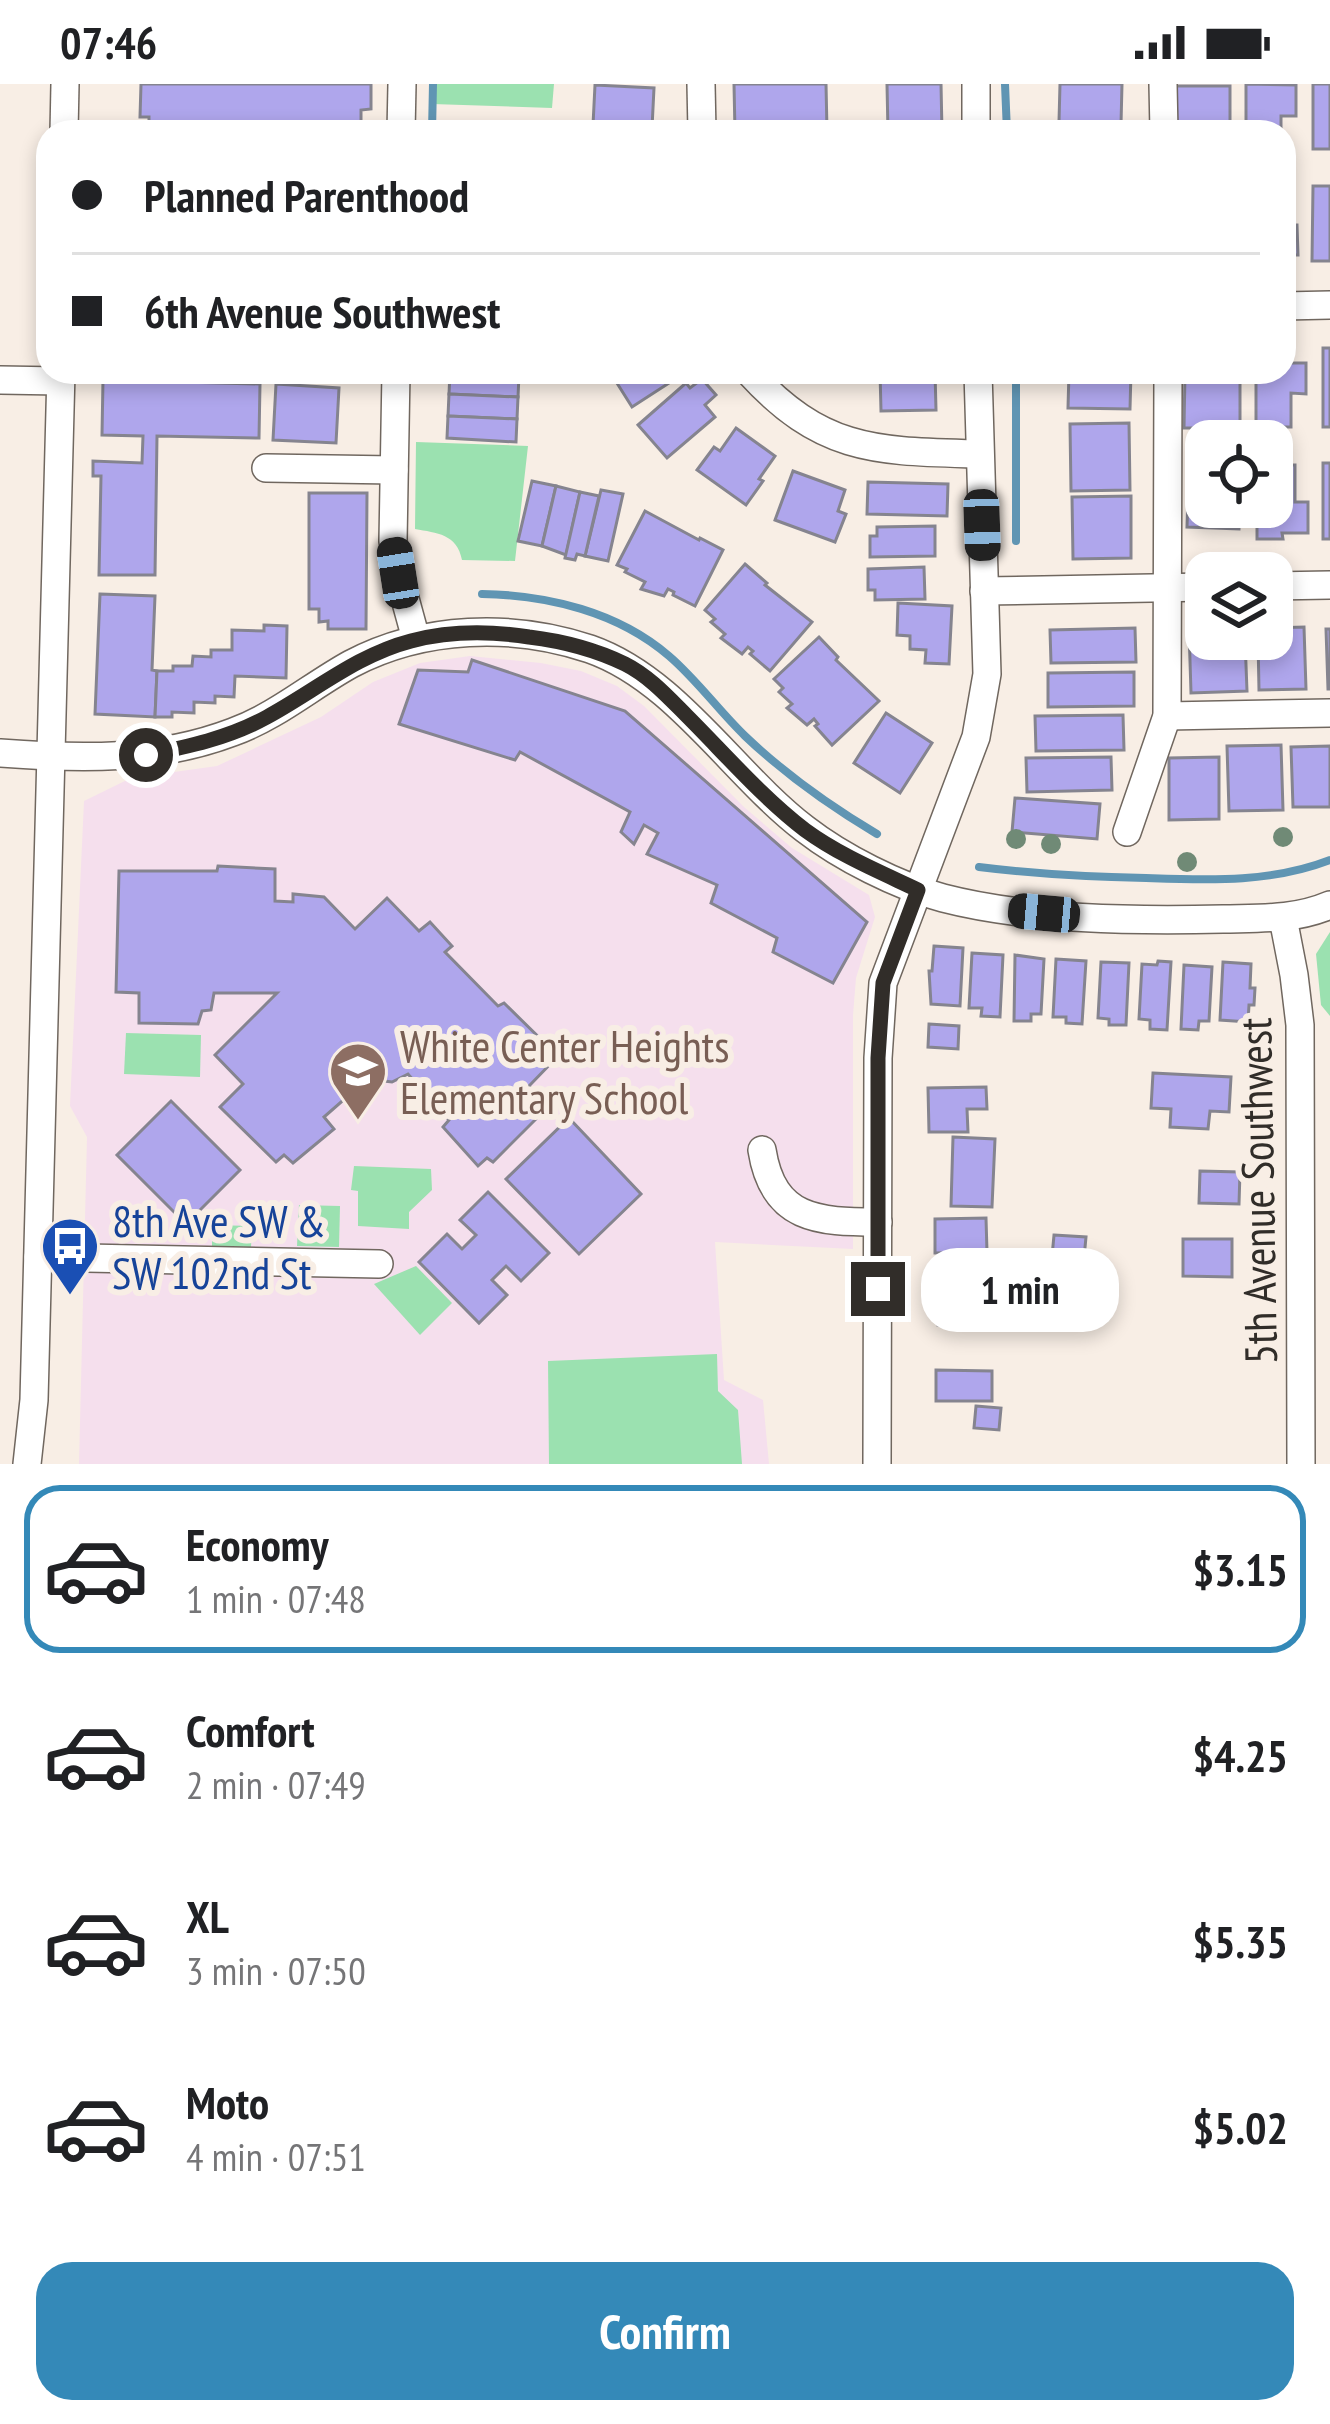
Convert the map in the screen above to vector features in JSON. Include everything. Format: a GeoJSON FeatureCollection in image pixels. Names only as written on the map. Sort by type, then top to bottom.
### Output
{"type":"FeatureCollection","features":[{"type":"Feature","properties":{"kind":"street"},"geometry":{"type":"LineString","coordinates":[[64,120],[65,84]]}},
{"type":"Feature","properties":{"kind":"street"},"geometry":{"type":"LineString","coordinates":[[401,120],[402,84]]}},
{"type":"Feature","properties":{"kind":"street"},"geometry":{"type":"LineString","coordinates":[[701,84],[702,120]]}},
{"type":"Feature","properties":{"kind":"street"},"geometry":{"type":"LineString","coordinates":[[976,84],[976,120]]}},
{"type":"Feature","properties":{"kind":"street"},"geometry":{"type":"LineString","coordinates":[[1163,84],[1164,120]]}},
{"type":"Feature","properties":{"kind":"street"},"geometry":{"type":"LineString","coordinates":[[1296,306],[1330,305]]}},
{"type":"Feature","properties":{"kind":"street"},"geometry":{"type":"LineString","coordinates":[[0,380],[36,378]]}},
{"type":"Feature","properties":{"kind":"street"},"geometry":{"type":"LineString","coordinates":[[27,1464],[34,1400],[60,384]]}},
{"type":"Feature","properties":{"kind":"street"},"geometry":{"type":"LineString","coordinates":[[396,384],[393,541],[416,639]]}},
{"type":"Feature","properties":{"kind":"street"},"geometry":{"type":"LineString","coordinates":[[760,384],[777,403],[845,441],[906,452],[979,454]]}},
{"type":"Feature","properties":{"kind":"street"},"geometry":{"type":"LineString","coordinates":[[877,1464],[878,1058],[883,983],[976,737],[987,674],[978,384]]}},
{"type":"Feature","properties":{"kind":"street"},"geometry":{"type":"LineString","coordinates":[[1127,832],[1167,716],[1168,384]]}},
{"type":"Feature","properties":{"kind":"street"},"geometry":{"type":"LineString","coordinates":[[266,468],[394,470]]}},
{"type":"Feature","properties":{"kind":"street"},"geometry":{"type":"LineString","coordinates":[[1293,586],[1330,585]]}},
{"type":"Feature","properties":{"kind":"street"},"geometry":{"type":"LineString","coordinates":[[984,591],[1185,588]]}},
{"type":"Feature","properties":{"kind":"street"},"geometry":{"type":"LineString","coordinates":[[0,753],[49,758],[146,755],[192,746],[264,719],[350,664],[416,639],[501,633],[588,649],[628,665],[659,688],[806,830],[852,859],[942,898],[997,909],[1178,920],[1283,918],[1330,904]]}},
{"type":"Feature","properties":{"kind":"street"},"geometry":{"type":"LineString","coordinates":[[1167,716],[1330,712]]}},
{"type":"Feature","properties":{"kind":"street","name":"5th Avenue Southwest"},"geometry":{"type":"LineString","coordinates":[[1283,918],[1300,1048],[1301,1464]]}},
{"type":"Feature","properties":{"kind":"street"},"geometry":{"type":"LineString","coordinates":[[1300,1048],[1330,1049]]}},
{"type":"Feature","properties":{"kind":"street"},"geometry":{"type":"LineString","coordinates":[[762,1150],[775,1191],[790,1206],[830,1222],[878,1222]]}},
{"type":"Feature","properties":{"kind":"street"},"geometry":{"type":"LineString","coordinates":[[38,1257],[380,1264]]}},
{"type":"Feature","properties":{"kind":"street"},"geometry":{"type":"LineString","coordinates":[[34,1400],[41,1464]]}},
{"type":"Feature","properties":{"kind":"shaded area","name":"White Center Heights Elementary School"},"geometry":{"type":"Polygon","coordinates":[[[470,656],[581,671],[617,686],[644,706],[744,807],[792,848],[869,895],[875,917],[856,978],[853,1015],[853,1249],[715,1242],[724,1380],[763,1400],[769,1464],[79,1464],[87,1137],[70,1106],[84,801],[131,778],[217,766],[321,717],[373,682],[420,663],[470,656]]]}},
{"type":"Feature","properties":{"kind":"green space"},"geometry":{"type":"Polygon","coordinates":[[[434,84],[554,84],[552,108],[432,104],[434,84]]]}},
{"type":"Feature","properties":{"kind":"green space"},"geometry":{"type":"Polygon","coordinates":[[[416,442],[528,446],[515,561],[462,560],[451,540],[415,529],[416,442]]]}},
{"type":"Feature","properties":{"kind":"green space"},"geometry":{"type":"Polygon","coordinates":[[[1330,932],[1330,1016],[1321,1005],[1316,954],[1330,932]]]}},
{"type":"Feature","properties":{"kind":"green space"},"geometry":{"type":"Polygon","coordinates":[[[126,1033],[201,1035],[200,1077],[124,1074],[126,1033]]]}},
{"type":"Feature","properties":{"kind":"green space"},"geometry":{"type":"Polygon","coordinates":[[[354,1166],[431,1169],[432,1190],[409,1212],[409,1229],[358,1226],[358,1191],[351,1190],[354,1166]]]}},
{"type":"Feature","properties":{"kind":"green space"},"geometry":{"type":"Polygon","coordinates":[[[299,1205],[340,1206],[339,1247],[297,1246],[299,1205]]]}},
{"type":"Feature","properties":{"kind":"green space"},"geometry":{"type":"Polygon","coordinates":[[[212,1225],[252,1226],[251,1247],[212,1246],[212,1225]]]}},
{"type":"Feature","properties":{"kind":"green space"},"geometry":{"type":"Polygon","coordinates":[[[416,1266],[452,1303],[420,1335],[374,1284],[416,1266]]]}},
{"type":"Feature","properties":{"kind":"green space"},"geometry":{"type":"Polygon","coordinates":[[[717,1354],[718,1391],[738,1410],[742,1464],[549,1464],[548,1361],[717,1354]]]}},
{"type":"Feature","properties":{"kind":"building"},"geometry":{"type":"Polygon","coordinates":[[[141,84],[371,84],[371,109],[361,110],[361,120],[140,117],[141,84]]]}},
{"type":"Feature","properties":{"kind":"building"},"geometry":{"type":"Polygon","coordinates":[[[734,84],[826,84],[827,120],[735,120],[734,84]]]}},
{"type":"Feature","properties":{"kind":"building"},"geometry":{"type":"Polygon","coordinates":[[[887,84],[941,84],[942,120],[888,120],[887,84]]]}},
{"type":"Feature","properties":{"kind":"building"},"geometry":{"type":"Polygon","coordinates":[[[1060,84],[1122,84],[1121,120],[1059,120],[1060,84]]]}},
{"type":"Feature","properties":{"kind":"building"},"geometry":{"type":"Polygon","coordinates":[[[1246,84],[1296,85],[1296,116],[1246,120],[1246,84]]]}},
{"type":"Feature","properties":{"kind":"building"},"geometry":{"type":"Polygon","coordinates":[[[1313,84],[1330,84],[1330,149],[1313,149],[1313,84]]]}},
{"type":"Feature","properties":{"kind":"building"},"geometry":{"type":"Polygon","coordinates":[[[595,85],[654,88],[652,120],[593,120],[595,85]]]}},
{"type":"Feature","properties":{"kind":"building"},"geometry":{"type":"Polygon","coordinates":[[[1175,86],[1230,86],[1230,120],[1174,120],[1175,86]]]}},
{"type":"Feature","properties":{"kind":"building"},"geometry":{"type":"Polygon","coordinates":[[[1313,186],[1330,186],[1330,261],[1312,261],[1313,186]]]}},
{"type":"Feature","properties":{"kind":"building"},"geometry":{"type":"Polygon","coordinates":[[[1323,348],[1330,348],[1330,427],[1323,427],[1323,348]]]}},
{"type":"Feature","properties":{"kind":"building"},"geometry":{"type":"Polygon","coordinates":[[[1296,363],[1306,363],[1306,394],[1291,393],[1291,420],[1256,420],[1256,384],[1296,384],[1296,363]]]}},
{"type":"Feature","properties":{"kind":"building"},"geometry":{"type":"Polygon","coordinates":[[[103,384],[260,384],[259,438],[157,436],[155,575],[99,575],[101,476],[93,476],[93,461],[142,463],[143,436],[102,435],[103,384]]]}},
{"type":"Feature","properties":{"kind":"building"},"geometry":{"type":"Polygon","coordinates":[[[276,384],[339,388],[336,443],[273,440],[276,384]]]}},
{"type":"Feature","properties":{"kind":"building"},"geometry":{"type":"Polygon","coordinates":[[[449,384],[519,384],[518,397],[449,394],[449,384]]]}},
{"type":"Feature","properties":{"kind":"building"},"geometry":{"type":"Polygon","coordinates":[[[618,384],[667,384],[632,407],[618,384]]]}},
{"type":"Feature","properties":{"kind":"building"},"geometry":{"type":"Polygon","coordinates":[[[685,384],[690,388],[706,384],[716,395],[705,405],[715,417],[667,458],[638,425],[685,384]]]}},
{"type":"Feature","properties":{"kind":"building"},"geometry":{"type":"Polygon","coordinates":[[[880,384],[935,384],[936,410],[881,411],[880,384]]]}},
{"type":"Feature","properties":{"kind":"building"},"geometry":{"type":"Polygon","coordinates":[[[1069,384],[1131,384],[1130,409],[1068,408],[1069,384]]]}},
{"type":"Feature","properties":{"kind":"building"},"geometry":{"type":"Polygon","coordinates":[[[1185,384],[1240,384],[1240,420],[1185,420],[1185,428],[1185,384]]]}},
{"type":"Feature","properties":{"kind":"building"},"geometry":{"type":"Polygon","coordinates":[[[449,394],[518,397],[517,419],[448,416],[449,394]]]}},
{"type":"Feature","properties":{"kind":"building"},"geometry":{"type":"Polygon","coordinates":[[[448,416],[517,419],[516,442],[447,438],[448,416]]]}},
{"type":"Feature","properties":{"kind":"building"},"geometry":{"type":"Polygon","coordinates":[[[1129,423],[1130,490],[1071,491],[1070,424],[1129,423]]]}},
{"type":"Feature","properties":{"kind":"building"},"geometry":{"type":"Polygon","coordinates":[[[736,428],[775,456],[746,505],[697,470],[714,447],[720,451],[736,428]]]}},
{"type":"Feature","properties":{"kind":"building"},"geometry":{"type":"Polygon","coordinates":[[[1323,463],[1330,463],[1330,539],[1323,539],[1323,463]]]}},
{"type":"Feature","properties":{"kind":"building"},"geometry":{"type":"Polygon","coordinates":[[[1295,465],[1295,502],[1308,502],[1308,533],[1257,539],[1257,528],[1293,528],[1295,465]]]}},
{"type":"Feature","properties":{"kind":"building"},"geometry":{"type":"Polygon","coordinates":[[[793,471],[845,490],[838,511],[846,514],[835,542],[775,520],[793,471]]]}},
{"type":"Feature","properties":{"kind":"building"},"geometry":{"type":"Polygon","coordinates":[[[532,481],[556,486],[542,546],[518,541],[532,481]]]}},
{"type":"Feature","properties":{"kind":"building"},"geometry":{"type":"Polygon","coordinates":[[[868,482],[948,484],[947,516],[867,514],[868,482]]]}},
{"type":"Feature","properties":{"kind":"building"},"geometry":{"type":"Polygon","coordinates":[[[556,486],[580,492],[566,555],[542,546],[556,486]]]}},
{"type":"Feature","properties":{"kind":"building"},"geometry":{"type":"Polygon","coordinates":[[[601,490],[623,494],[608,561],[585,556],[601,490]]]}},
{"type":"Feature","properties":{"kind":"building"},"geometry":{"type":"Polygon","coordinates":[[[580,492],[599,496],[585,556],[577,554],[575,560],[565,558],[580,492]]]}},
{"type":"Feature","properties":{"kind":"building"},"geometry":{"type":"Polygon","coordinates":[[[309,493],[367,493],[366,629],[328,629],[328,621],[319,622],[319,609],[309,609],[309,493]]]}},
{"type":"Feature","properties":{"kind":"building"},"geometry":{"type":"Polygon","coordinates":[[[1131,496],[1131,558],[1073,559],[1072,497],[1131,496]]]}},
{"type":"Feature","properties":{"kind":"building"},"geometry":{"type":"Polygon","coordinates":[[[645,511],[723,550],[695,606],[668,589],[664,596],[641,589],[645,582],[617,565],[645,511]]]}},
{"type":"Feature","properties":{"kind":"building"},"geometry":{"type":"Polygon","coordinates":[[[935,526],[935,556],[870,557],[870,536],[877,536],[877,527],[935,526]]]}},
{"type":"Feature","properties":{"kind":"building"},"geometry":{"type":"Polygon","coordinates":[[[745,564],[812,622],[770,671],[748,647],[742,654],[721,638],[725,634],[705,610],[745,564]]]}},
{"type":"Feature","properties":{"kind":"building"},"geometry":{"type":"Polygon","coordinates":[[[924,567],[925,599],[875,600],[875,590],[868,590],[868,569],[924,567]]]}},
{"type":"Feature","properties":{"kind":"building"},"geometry":{"type":"Polygon","coordinates":[[[100,594],[155,596],[155,717],[95,714],[100,594]]]}},
{"type":"Feature","properties":{"kind":"building"},"geometry":{"type":"Polygon","coordinates":[[[898,603],[952,606],[949,664],[925,663],[926,650],[910,649],[910,636],[897,635],[898,603]]]}},
{"type":"Feature","properties":{"kind":"building"},"geometry":{"type":"Polygon","coordinates":[[[264,625],[287,626],[286,678],[235,676],[234,697],[194,702],[194,713],[155,717],[157,671],[192,666],[193,656],[211,657],[211,650],[232,650],[232,630],[264,631],[264,625]]]}},
{"type":"Feature","properties":{"kind":"building"},"geometry":{"type":"Polygon","coordinates":[[[1293,627],[1304,627],[1306,689],[1259,690],[1258,660],[1293,660],[1293,627]]]}},
{"type":"Feature","properties":{"kind":"building"},"geometry":{"type":"Polygon","coordinates":[[[1135,628],[1136,662],[1051,663],[1050,630],[1135,628]]]}},
{"type":"Feature","properties":{"kind":"building"},"geometry":{"type":"Polygon","coordinates":[[[1326,629],[1330,629],[1330,689],[1328,689],[1326,629]]]}},
{"type":"Feature","properties":{"kind":"building"},"geometry":{"type":"Polygon","coordinates":[[[819,637],[879,701],[832,745],[814,719],[807,725],[787,708],[792,704],[774,679],[819,637]]]}},
{"type":"Feature","properties":{"kind":"building"},"geometry":{"type":"Polygon","coordinates":[[[472,660],[625,711],[867,922],[833,983],[773,952],[777,938],[711,903],[717,885],[647,854],[658,833],[644,825],[634,844],[621,832],[630,812],[520,752],[515,760],[399,724],[418,670],[468,672],[472,660]]]}},
{"type":"Feature","properties":{"kind":"building"},"geometry":{"type":"Polygon","coordinates":[[[1190,660],[1246,660],[1247,691],[1191,693],[1190,660]]]}},
{"type":"Feature","properties":{"kind":"building"},"geometry":{"type":"Polygon","coordinates":[[[1134,672],[1134,706],[1048,707],[1048,673],[1134,672]]]}},
{"type":"Feature","properties":{"kind":"building"},"geometry":{"type":"Polygon","coordinates":[[[886,713],[932,743],[900,793],[854,763],[886,713]]]}},
{"type":"Feature","properties":{"kind":"building"},"geometry":{"type":"Polygon","coordinates":[[[1123,715],[1124,750],[1036,751],[1035,716],[1123,715]]]}},
{"type":"Feature","properties":{"kind":"building"},"geometry":{"type":"Polygon","coordinates":[[[1281,745],[1283,810],[1229,811],[1227,746],[1281,745]]]}},
{"type":"Feature","properties":{"kind":"building"},"geometry":{"type":"Polygon","coordinates":[[[1330,746],[1330,807],[1293,807],[1291,747],[1330,746]]]}},
{"type":"Feature","properties":{"kind":"building"},"geometry":{"type":"Polygon","coordinates":[[[1111,757],[1112,790],[1027,792],[1026,758],[1111,757]]]}},
{"type":"Feature","properties":{"kind":"building"},"geometry":{"type":"Polygon","coordinates":[[[1219,757],[1219,819],[1169,820],[1169,758],[1219,757]]]}},
{"type":"Feature","properties":{"kind":"building"},"geometry":{"type":"Polygon","coordinates":[[[1015,798],[1100,804],[1097,839],[1012,832],[1015,798]]]}},
{"type":"Feature","properties":{"kind":"building"},"geometry":{"type":"Polygon","coordinates":[[[218,866],[275,869],[275,901],[293,902],[293,894],[324,897],[355,929],[387,898],[419,931],[430,922],[452,946],[445,952],[498,1006],[504,1003],[558,1056],[529,1086],[547,1108],[493,1162],[487,1158],[478,1166],[443,1127],[449,1120],[408,1074],[392,1082],[373,1074],[324,1117],[334,1129],[293,1163],[284,1155],[276,1162],[220,1107],[243,1084],[215,1055],[277,993],[214,993],[211,1010],[202,1011],[198,1024],[139,1023],[139,993],[116,992],[119,871],[217,871],[218,866]]]}},
{"type":"Feature","properties":{"kind":"building"},"geometry":{"type":"Polygon","coordinates":[[[934,946],[963,948],[960,1006],[931,1004],[929,971],[934,946]]]}},
{"type":"Feature","properties":{"kind":"building"},"geometry":{"type":"Polygon","coordinates":[[[972,953],[1003,955],[1000,1017],[981,1016],[982,1008],[969,1008],[972,953]]]}},
{"type":"Feature","properties":{"kind":"building"},"geometry":{"type":"Polygon","coordinates":[[[1015,955],[1044,959],[1041,1014],[1031,1014],[1031,1021],[1014,1021],[1015,955]]]}},
{"type":"Feature","properties":{"kind":"building"},"geometry":{"type":"Polygon","coordinates":[[[1056,959],[1086,961],[1082,1024],[1053,1017],[1056,959]]]}},
{"type":"Feature","properties":{"kind":"building"},"geometry":{"type":"Polygon","coordinates":[[[1158,961],[1171,962],[1167,1030],[1150,1029],[1150,1020],[1139,1019],[1142,964],[1157,965],[1158,961]]]}},
{"type":"Feature","properties":{"kind":"building"},"geometry":{"type":"Polygon","coordinates":[[[1101,962],[1129,963],[1126,1025],[1109,1025],[1109,1019],[1098,1018],[1101,962]]]}},
{"type":"Feature","properties":{"kind":"building"},"geometry":{"type":"Polygon","coordinates":[[[1223,962],[1251,964],[1250,988],[1255,988],[1248,1022],[1220,1020],[1223,962]]]}},
{"type":"Feature","properties":{"kind":"building"},"geometry":{"type":"Polygon","coordinates":[[[1184,965],[1212,967],[1209,1021],[1199,1021],[1198,1030],[1181,1029],[1184,965]]]}},
{"type":"Feature","properties":{"kind":"building"},"geometry":{"type":"Polygon","coordinates":[[[929,1024],[959,1026],[958,1049],[928,1047],[929,1024]]]}},
{"type":"Feature","properties":{"kind":"building"},"geometry":{"type":"Polygon","coordinates":[[[1153,1073],[1231,1077],[1229,1112],[1210,1111],[1208,1129],[1170,1127],[1171,1109],[1151,1108],[1153,1073]]]}},
{"type":"Feature","properties":{"kind":"building"},"geometry":{"type":"Polygon","coordinates":[[[986,1087],[987,1109],[967,1109],[968,1132],[929,1132],[928,1088],[986,1087]]]}},
{"type":"Feature","properties":{"kind":"building"},"geometry":{"type":"Polygon","coordinates":[[[171,1101],[240,1170],[186,1224],[117,1155],[171,1101]]]}},
{"type":"Feature","properties":{"kind":"building"},"geometry":{"type":"Polygon","coordinates":[[[569,1118],[641,1194],[579,1254],[506,1179],[569,1118]]]}},
{"type":"Feature","properties":{"kind":"building"},"geometry":{"type":"Polygon","coordinates":[[[953,1137],[995,1139],[992,1207],[951,1206],[953,1137]]]}},
{"type":"Feature","properties":{"kind":"building"},"geometry":{"type":"Polygon","coordinates":[[[1200,1171],[1240,1172],[1239,1204],[1199,1203],[1200,1171]]]}},
{"type":"Feature","properties":{"kind":"building"},"geometry":{"type":"Polygon","coordinates":[[[488,1192],[549,1253],[521,1281],[506,1266],[492,1280],[507,1295],[479,1323],[419,1262],[447,1234],[462,1249],[476,1235],[460,1220],[488,1192]]]}},
{"type":"Feature","properties":{"kind":"building"},"geometry":{"type":"Polygon","coordinates":[[[986,1218],[987,1252],[935,1253],[935,1219],[986,1218]]]}},
{"type":"Feature","properties":{"kind":"building"},"geometry":{"type":"Polygon","coordinates":[[[1054,1235],[1086,1237],[1083,1269],[1051,1267],[1054,1235]]]}},
{"type":"Feature","properties":{"kind":"building"},"geometry":{"type":"Polygon","coordinates":[[[1183,1239],[1232,1239],[1232,1277],[1183,1276],[1183,1239]]]}},
{"type":"Feature","properties":{"kind":"building"},"geometry":{"type":"Polygon","coordinates":[[[938,1288],[978,1288],[978,1325],[938,1325],[938,1288]]]}},
{"type":"Feature","properties":{"kind":"building"},"geometry":{"type":"Polygon","coordinates":[[[936,1370],[992,1371],[992,1401],[936,1401],[936,1370]]]}},
{"type":"Feature","properties":{"kind":"building"},"geometry":{"type":"Polygon","coordinates":[[[976,1406],[1001,1408],[999,1430],[974,1428],[976,1406]]]}},
{"type":"Feature","properties":{"kind":"waterway"},"geometry":{"type":"LineString","coordinates":[[432,120],[433,84]]}},
{"type":"Feature","properties":{"kind":"waterway"},"geometry":{"type":"LineString","coordinates":[[1005,84],[1006,120]]}},
{"type":"Feature","properties":{"kind":"waterway"},"geometry":{"type":"LineString","coordinates":[[1016,384],[1016,541]]}},
{"type":"Feature","properties":{"kind":"waterway"},"geometry":{"type":"LineString","coordinates":[[482,594],[557,602],[628,628],[679,665],[776,763],[877,834]]}},
{"type":"Feature","properties":{"kind":"waterway"},"geometry":{"type":"LineString","coordinates":[[979,867],[1083,876],[1216,879],[1285,873],[1330,860]]}},
{"type":"Feature","properties":{"kind":"place","name":"White Center Heights Elementary School"},"geometry":{"type":"Point","coordinates":[358,1122]}},
{"type":"Feature","properties":{"kind":"place","name":"8th Ave SW & SW 102nd St"},"geometry":{"type":"Point","coordinates":[70,1297]}},
{"type":"Feature","properties":{"kind":"route"},"geometry":{"type":"LineString","coordinates":[[146,755],[192,746],[264,719],[350,664],[416,639],[501,633],[588,649],[628,665],[659,688],[806,830],[852,859],[918,890],[883,983],[878,1058],[878,1289]]}}]}
